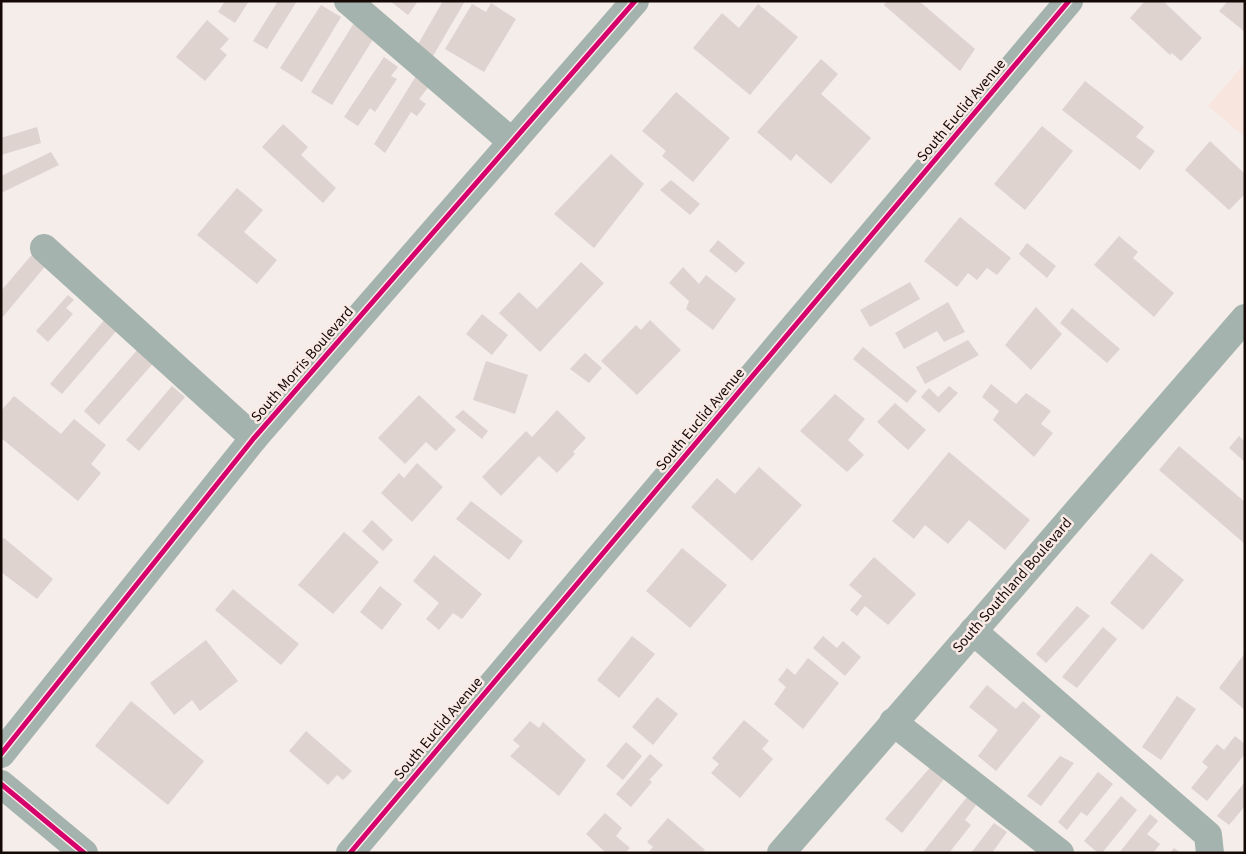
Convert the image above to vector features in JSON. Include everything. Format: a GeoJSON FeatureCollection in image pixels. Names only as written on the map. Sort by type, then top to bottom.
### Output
{"type":"FeatureCollection","features":[{"type":"Feature","properties":{"kind":"street"},"geometry":{"type":"LineString","coordinates":[[348,1],[512,142]]}},
{"type":"Feature","properties":{"kind":"street","name":"South Morris Boulevard"},"geometry":{"type":"LineString","coordinates":[[1,754],[254,438],[635,1]]}},
{"type":"Feature","properties":{"kind":"street","name":"South Euclid Avenue"},"geometry":{"type":"LineString","coordinates":[[350,853],[1069,1]]}},
{"type":"Feature","properties":{"kind":"street"},"geometry":{"type":"LineString","coordinates":[[44,248],[254,438]]}},
{"type":"Feature","properties":{"kind":"street","name":"South Southland Boulevard"},"geometry":{"type":"LineString","coordinates":[[780,853],[1245,318]]}},
{"type":"Feature","properties":{"kind":"street"},"geometry":{"type":"LineString","coordinates":[[972,631],[1208,835],[1210,853]]}},
{"type":"Feature","properties":{"kind":"street"},"geometry":{"type":"LineString","coordinates":[[894,722],[1060,853]]}},
{"type":"Feature","properties":{"kind":"street"},"geometry":{"type":"LineString","coordinates":[[1,784],[84,853]]}},
{"type":"Feature","properties":{"kind":"shaded area"},"geometry":{"type":"Polygon","coordinates":[[[1245,63],[1245,137],[1208,106],[1245,63]]]}},
{"type":"Feature","properties":{"kind":"building"},"geometry":{"type":"Polygon","coordinates":[[[225,1],[249,1],[235,23],[218,12],[225,1]]]}},
{"type":"Feature","properties":{"kind":"building"},"geometry":{"type":"Polygon","coordinates":[[[278,1],[297,1],[267,49],[253,41],[278,1]]]}},
{"type":"Feature","properties":{"kind":"building"},"geometry":{"type":"Polygon","coordinates":[[[390,1],[418,1],[408,15],[390,1]]]}},
{"type":"Feature","properties":{"kind":"building"},"geometry":{"type":"Polygon","coordinates":[[[443,1],[465,1],[433,56],[417,46],[443,1]]]}},
{"type":"Feature","properties":{"kind":"building"},"geometry":{"type":"Polygon","coordinates":[[[886,1],[919,1],[975,49],[960,71],[884,5],[886,1]]]}},
{"type":"Feature","properties":{"kind":"building"},"geometry":{"type":"Polygon","coordinates":[[[1145,1],[1163,1],[1202,38],[1181,61],[1172,53],[1170,55],[1130,18],[1145,1]]]}},
{"type":"Feature","properties":{"kind":"building"},"geometry":{"type":"Polygon","coordinates":[[[1228,1],[1242,1],[1245,3],[1245,32],[1219,11],[1228,1]]]}},
{"type":"Feature","properties":{"kind":"building"},"geometry":{"type":"Polygon","coordinates":[[[491,3],[516,19],[484,72],[445,49],[472,4],[486,12],[491,3]]]}},
{"type":"Feature","properties":{"kind":"building"},"geometry":{"type":"Polygon","coordinates":[[[758,4],[798,37],[750,95],[693,48],[722,13],[739,28],[758,4]]]}},
{"type":"Feature","properties":{"kind":"building"},"geometry":{"type":"Polygon","coordinates":[[[321,5],[341,17],[302,82],[280,68],[321,5]]]}},
{"type":"Feature","properties":{"kind":"building"},"geometry":{"type":"Polygon","coordinates":[[[207,20],[229,39],[220,49],[227,55],[205,81],[176,57],[207,20]]]}},
{"type":"Feature","properties":{"kind":"building"},"geometry":{"type":"Polygon","coordinates":[[[354,23],[375,36],[332,105],[311,92],[354,23]]]}},
{"type":"Feature","properties":{"kind":"building"},"geometry":{"type":"Polygon","coordinates":[[[384,57],[398,67],[391,76],[397,79],[375,112],[370,108],[358,126],[344,117],[384,57]]]}},
{"type":"Feature","properties":{"kind":"building"},"geometry":{"type":"Polygon","coordinates":[[[821,59],[838,74],[821,94],[871,138],[831,184],[796,154],[791,161],[757,132],[821,59]]]}},
{"type":"Feature","properties":{"kind":"building"},"geometry":{"type":"Polygon","coordinates":[[[416,76],[430,85],[419,99],[426,104],[417,116],[411,112],[385,153],[374,144],[416,76]]]}},
{"type":"Feature","properties":{"kind":"building"},"geometry":{"type":"Polygon","coordinates":[[[1085,81],[1144,127],[1136,137],[1155,151],[1140,170],[1062,110],[1085,81]]]}},
{"type":"Feature","properties":{"kind":"building"},"geometry":{"type":"Polygon","coordinates":[[[676,92],[730,138],[693,182],[662,156],[666,151],[642,131],[676,92]]]}},
{"type":"Feature","properties":{"kind":"building"},"geometry":{"type":"Polygon","coordinates":[[[283,124],[308,147],[301,155],[336,188],[323,203],[262,147],[283,124]]]}},
{"type":"Feature","properties":{"kind":"building"},"geometry":{"type":"Polygon","coordinates":[[[1042,126],[1073,151],[1025,210],[994,184],[1042,126]]]}},
{"type":"Feature","properties":{"kind":"building"},"geometry":{"type":"Polygon","coordinates":[[[37,127],[41,143],[1,155],[1,138],[37,127]]]}},
{"type":"Feature","properties":{"kind":"building"},"geometry":{"type":"Polygon","coordinates":[[[1210,141],[1245,174],[1245,194],[1229,210],[1185,170],[1210,141]]]}},
{"type":"Feature","properties":{"kind":"building"},"geometry":{"type":"Polygon","coordinates":[[[51,152],[59,165],[1,193],[1,176],[51,152]]]}},
{"type":"Feature","properties":{"kind":"building"},"geometry":{"type":"Polygon","coordinates":[[[611,154],[644,184],[594,248],[554,214],[611,154]]]}},
{"type":"Feature","properties":{"kind":"building"},"geometry":{"type":"Polygon","coordinates":[[[671,180],[700,204],[690,215],[660,190],[671,180]]]}},
{"type":"Feature","properties":{"kind":"building"},"geometry":{"type":"Polygon","coordinates":[[[237,188],[263,210],[244,232],[277,260],[257,284],[197,235],[237,188]]]}},
{"type":"Feature","properties":{"kind":"building"},"geometry":{"type":"Polygon","coordinates":[[[960,217],[1011,258],[997,275],[987,268],[977,280],[968,273],[957,287],[924,261],[960,217]]]}},
{"type":"Feature","properties":{"kind":"building"},"geometry":{"type":"Polygon","coordinates":[[[1119,236],[1138,252],[1133,258],[1174,293],[1154,317],[1094,265],[1119,236]]]}},
{"type":"Feature","properties":{"kind":"building"},"geometry":{"type":"Polygon","coordinates":[[[718,240],[745,263],[736,273],[709,251],[718,240]]]}},
{"type":"Feature","properties":{"kind":"building"},"geometry":{"type":"Polygon","coordinates":[[[1027,243],[1056,266],[1047,278],[1019,254],[1027,243]]]}},
{"type":"Feature","properties":{"kind":"building"},"geometry":{"type":"Polygon","coordinates":[[[35,251],[48,263],[1,319],[1,291],[35,251]]]}},
{"type":"Feature","properties":{"kind":"building"},"geometry":{"type":"Polygon","coordinates":[[[581,262],[604,283],[540,352],[499,313],[519,292],[537,309],[581,262]]]}},
{"type":"Feature","properties":{"kind":"building"},"geometry":{"type":"Polygon","coordinates":[[[683,267],[699,284],[706,275],[736,299],[713,330],[686,309],[689,301],[669,283],[683,267]]]}},
{"type":"Feature","properties":{"kind":"building"},"geometry":{"type":"Polygon","coordinates":[[[910,282],[920,299],[870,327],[860,310],[910,282]]]}},
{"type":"Feature","properties":{"kind":"building"},"geometry":{"type":"Polygon","coordinates":[[[68,295],[74,300],[66,308],[73,314],[48,342],[36,331],[68,295]]]}},
{"type":"Feature","properties":{"kind":"building"},"geometry":{"type":"Polygon","coordinates":[[[948,302],[965,332],[944,342],[937,331],[904,349],[895,333],[948,302]]]}},
{"type":"Feature","properties":{"kind":"building"},"geometry":{"type":"Polygon","coordinates":[[[1036,307],[1062,334],[1031,370],[1005,345],[1036,307]]]}},
{"type":"Feature","properties":{"kind":"building"},"geometry":{"type":"Polygon","coordinates":[[[1072,308],[1120,349],[1107,363],[1060,323],[1072,308]]]}},
{"type":"Feature","properties":{"kind":"building"},"geometry":{"type":"Polygon","coordinates":[[[482,314],[508,335],[492,355],[466,334],[482,314]]]}},
{"type":"Feature","properties":{"kind":"building"},"geometry":{"type":"Polygon","coordinates":[[[106,318],[118,329],[62,394],[50,384],[106,318]]]}},
{"type":"Feature","properties":{"kind":"building"},"geometry":{"type":"Polygon","coordinates":[[[650,320],[681,350],[637,395],[601,361],[636,325],[641,330],[650,320]]]}},
{"type":"Feature","properties":{"kind":"building"},"geometry":{"type":"Polygon","coordinates":[[[968,340],[979,355],[925,384],[916,367],[968,340]]]}},
{"type":"Feature","properties":{"kind":"building"},"geometry":{"type":"Polygon","coordinates":[[[863,347],[917,391],[907,403],[853,359],[863,347]]]}},
{"type":"Feature","properties":{"kind":"building"},"geometry":{"type":"Polygon","coordinates":[[[139,348],[156,360],[99,425],[84,411],[139,348]]]}},
{"type":"Feature","properties":{"kind":"building"},"geometry":{"type":"Polygon","coordinates":[[[585,353],[602,368],[589,383],[570,369],[585,353]]]}},
{"type":"Feature","properties":{"kind":"building"},"geometry":{"type":"Polygon","coordinates":[[[486,361],[528,375],[515,414],[473,400],[486,361]]]}},
{"type":"Feature","properties":{"kind":"building"},"geometry":{"type":"Polygon","coordinates":[[[991,384],[1016,404],[1026,393],[1051,411],[1041,424],[1053,433],[1034,457],[993,420],[999,411],[982,397],[991,384]]]}},
{"type":"Feature","properties":{"kind":"building"},"geometry":{"type":"Polygon","coordinates":[[[172,386],[185,397],[139,451],[126,440],[172,386]]]}},
{"type":"Feature","properties":{"kind":"building"},"geometry":{"type":"Polygon","coordinates":[[[949,386],[958,393],[939,413],[921,397],[929,388],[938,397],[949,386]]]}},
{"type":"Feature","properties":{"kind":"building"},"geometry":{"type":"Polygon","coordinates":[[[835,394],[865,419],[848,440],[864,455],[847,472],[800,431],[835,394]]]}},
{"type":"Feature","properties":{"kind":"building"},"geometry":{"type":"Polygon","coordinates":[[[419,395],[456,430],[436,451],[426,442],[405,464],[378,438],[419,395]]]}},
{"type":"Feature","properties":{"kind":"building"},"geometry":{"type":"Polygon","coordinates":[[[14,396],[61,434],[74,419],[106,445],[91,464],[101,473],[78,501],[1,438],[1,411],[14,396]]]}},
{"type":"Feature","properties":{"kind":"building"},"geometry":{"type":"Polygon","coordinates":[[[895,403],[926,430],[908,450],[877,422],[895,403]]]}},
{"type":"Feature","properties":{"kind":"building"},"geometry":{"type":"Polygon","coordinates":[[[463,410],[488,431],[482,439],[455,417],[463,410]]]}},
{"type":"Feature","properties":{"kind":"building"},"geometry":{"type":"Polygon","coordinates":[[[557,410],[586,438],[573,452],[575,454],[557,473],[539,456],[501,496],[482,477],[526,431],[532,437],[557,410]]]}},
{"type":"Feature","properties":{"kind":"building"},"geometry":{"type":"Polygon","coordinates":[[[1239,436],[1245,442],[1245,462],[1229,448],[1239,436]]]}},
{"type":"Feature","properties":{"kind":"building"},"geometry":{"type":"Polygon","coordinates":[[[1179,446],[1245,502],[1245,544],[1159,470],[1179,446]]]}},
{"type":"Feature","properties":{"kind":"building"},"geometry":{"type":"Polygon","coordinates":[[[949,452],[1030,520],[1005,550],[969,520],[948,544],[925,525],[914,539],[892,521],[949,452]]]}},
{"type":"Feature","properties":{"kind":"building"},"geometry":{"type":"Polygon","coordinates":[[[417,463],[443,487],[412,522],[381,493],[399,473],[404,478],[417,463]]]}},
{"type":"Feature","properties":{"kind":"building"},"geometry":{"type":"Polygon","coordinates":[[[759,467],[802,505],[752,561],[691,507],[717,478],[735,494],[759,467]]]}},
{"type":"Feature","properties":{"kind":"building"},"geometry":{"type":"Polygon","coordinates":[[[471,501],[523,541],[509,560],[456,519],[471,501]]]}},
{"type":"Feature","properties":{"kind":"building"},"geometry":{"type":"Polygon","coordinates":[[[372,520],[393,540],[383,551],[362,531],[372,520]]]}},
{"type":"Feature","properties":{"kind":"building"},"geometry":{"type":"Polygon","coordinates":[[[344,532],[379,562],[333,614],[298,585],[344,532]]]}},
{"type":"Feature","properties":{"kind":"building"},"geometry":{"type":"Polygon","coordinates":[[[4,538],[53,579],[37,599],[1,572],[1,540],[4,538]]]}},
{"type":"Feature","properties":{"kind":"building"},"geometry":{"type":"Polygon","coordinates":[[[682,548],[727,585],[690,628],[646,591],[682,548]]]}},
{"type":"Feature","properties":{"kind":"building"},"geometry":{"type":"Polygon","coordinates":[[[1151,553],[1184,580],[1143,630],[1110,603],[1151,553]]]}},
{"type":"Feature","properties":{"kind":"building"},"geometry":{"type":"Polygon","coordinates":[[[434,555],[482,594],[462,619],[453,613],[439,630],[426,619],[439,603],[413,581],[434,555]]]}},
{"type":"Feature","properties":{"kind":"building"},"geometry":{"type":"Polygon","coordinates":[[[874,557],[916,594],[888,625],[865,606],[857,616],[850,610],[862,596],[849,585],[874,557]]]}},
{"type":"Feature","properties":{"kind":"building"},"geometry":{"type":"Polygon","coordinates":[[[380,586],[402,604],[382,630],[360,612],[380,586]]]}},
{"type":"Feature","properties":{"kind":"building"},"geometry":{"type":"Polygon","coordinates":[[[233,589],[299,644],[281,665],[215,610],[233,589]]]}},
{"type":"Feature","properties":{"kind":"building"},"geometry":{"type":"Polygon","coordinates":[[[1077,606],[1090,616],[1046,663],[1036,654],[1077,606]]]}},
{"type":"Feature","properties":{"kind":"building"},"geometry":{"type":"Polygon","coordinates":[[[1103,627],[1117,639],[1077,688],[1062,677],[1103,627]]]}},
{"type":"Feature","properties":{"kind":"building"},"geometry":{"type":"Polygon","coordinates":[[[632,636],[655,654],[619,698],[597,680],[632,636]]]}},
{"type":"Feature","properties":{"kind":"building"},"geometry":{"type":"Polygon","coordinates":[[[823,636],[837,648],[843,641],[861,657],[845,676],[813,648],[823,636]]]}},
{"type":"Feature","properties":{"kind":"building"},"geometry":{"type":"Polygon","coordinates":[[[206,640],[238,681],[200,711],[192,700],[174,715],[150,683],[206,640]]]}},
{"type":"Feature","properties":{"kind":"building"},"geometry":{"type":"Polygon","coordinates":[[[1245,653],[1245,710],[1219,688],[1245,653]]]}},
{"type":"Feature","properties":{"kind":"building"},"geometry":{"type":"Polygon","coordinates":[[[808,658],[839,683],[803,729],[774,704],[786,687],[778,680],[787,668],[795,675],[808,658]]]}},
{"type":"Feature","properties":{"kind":"building"},"geometry":{"type":"Polygon","coordinates":[[[987,685],[1016,709],[1023,701],[1041,716],[996,771],[978,756],[998,730],[969,707],[987,685]]]}},
{"type":"Feature","properties":{"kind":"building"},"geometry":{"type":"Polygon","coordinates":[[[1177,696],[1196,709],[1161,760],[1142,747],[1177,696]]]}},
{"type":"Feature","properties":{"kind":"building"},"geometry":{"type":"Polygon","coordinates":[[[657,697],[678,714],[653,745],[632,727],[657,697]]]}},
{"type":"Feature","properties":{"kind":"building"},"geometry":{"type":"Polygon","coordinates":[[[131,701],[204,761],[168,805],[95,746],[131,701]]]}},
{"type":"Feature","properties":{"kind":"building"},"geometry":{"type":"Polygon","coordinates":[[[744,720],[769,741],[762,749],[773,759],[740,798],[711,773],[719,764],[712,758],[744,720]]]}},
{"type":"Feature","properties":{"kind":"building"},"geometry":{"type":"Polygon","coordinates":[[[530,721],[539,728],[543,722],[586,760],[559,796],[510,756],[520,746],[513,740],[530,721]]]}},
{"type":"Feature","properties":{"kind":"building"},"geometry":{"type":"Polygon","coordinates":[[[306,731],[352,771],[343,780],[337,775],[328,785],[289,751],[306,731]]]}},
{"type":"Feature","properties":{"kind":"building"},"geometry":{"type":"Polygon","coordinates":[[[1235,736],[1245,744],[1245,754],[1207,801],[1191,788],[1208,767],[1202,762],[1217,744],[1224,750],[1235,736]]]}},
{"type":"Feature","properties":{"kind":"building"},"geometry":{"type":"Polygon","coordinates":[[[626,742],[642,756],[623,780],[606,766],[626,742]]]}},
{"type":"Feature","properties":{"kind":"building"},"geometry":{"type":"Polygon","coordinates":[[[650,754],[663,765],[649,780],[652,782],[631,807],[616,794],[650,754]]]}},
{"type":"Feature","properties":{"kind":"building"},"geometry":{"type":"Polygon","coordinates":[[[1060,756],[1074,763],[1041,806],[1027,796],[1060,756]]]}},
{"type":"Feature","properties":{"kind":"building"},"geometry":{"type":"Polygon","coordinates":[[[934,763],[948,774],[902,833],[885,819],[934,763]]]}},
{"type":"Feature","properties":{"kind":"building"},"geometry":{"type":"Polygon","coordinates":[[[1098,772],[1113,784],[1087,816],[1081,812],[1067,830],[1058,822],[1098,772]]]}},
{"type":"Feature","properties":{"kind":"building"},"geometry":{"type":"Polygon","coordinates":[[[1245,782],[1245,806],[1229,825],[1217,816],[1245,782]]]}},
{"type":"Feature","properties":{"kind":"building"},"geometry":{"type":"Polygon","coordinates":[[[1121,796],[1137,810],[1102,853],[1098,853],[1084,841],[1121,796]]]}},
{"type":"Feature","properties":{"kind":"building"},"geometry":{"type":"Polygon","coordinates":[[[967,797],[976,805],[965,820],[971,825],[949,853],[926,853],[924,851],[967,797]]]}},
{"type":"Feature","properties":{"kind":"building"},"geometry":{"type":"Polygon","coordinates":[[[605,813],[622,828],[616,836],[630,848],[625,853],[606,853],[586,834],[605,813]]]}},
{"type":"Feature","properties":{"kind":"building"},"geometry":{"type":"Polygon","coordinates":[[[1150,814],[1158,821],[1147,834],[1160,844],[1153,853],[1119,853],[1150,814]]]}},
{"type":"Feature","properties":{"kind":"building"},"geometry":{"type":"Polygon","coordinates":[[[668,818],[705,850],[702,853],[648,853],[653,847],[647,842],[668,818]]]}},
{"type":"Feature","properties":{"kind":"building"},"geometry":{"type":"Polygon","coordinates":[[[994,823],[1007,832],[992,853],[971,853],[994,823]]]}},
{"type":"Feature","properties":{"kind":"building"},"geometry":{"type":"Polygon","coordinates":[[[1174,848],[1181,853],[1170,853],[1174,848]]]}},
{"type":"Feature","properties":{"kind":"cycle path"},"geometry":{"type":"LineString","coordinates":[[1,754],[254,438],[635,1]]}},
{"type":"Feature","properties":{"kind":"cycle path"},"geometry":{"type":"LineString","coordinates":[[350,853],[1069,1]]}},
{"type":"Feature","properties":{"kind":"cycle path"},"geometry":{"type":"LineString","coordinates":[[1,784],[84,853]]}}]}
